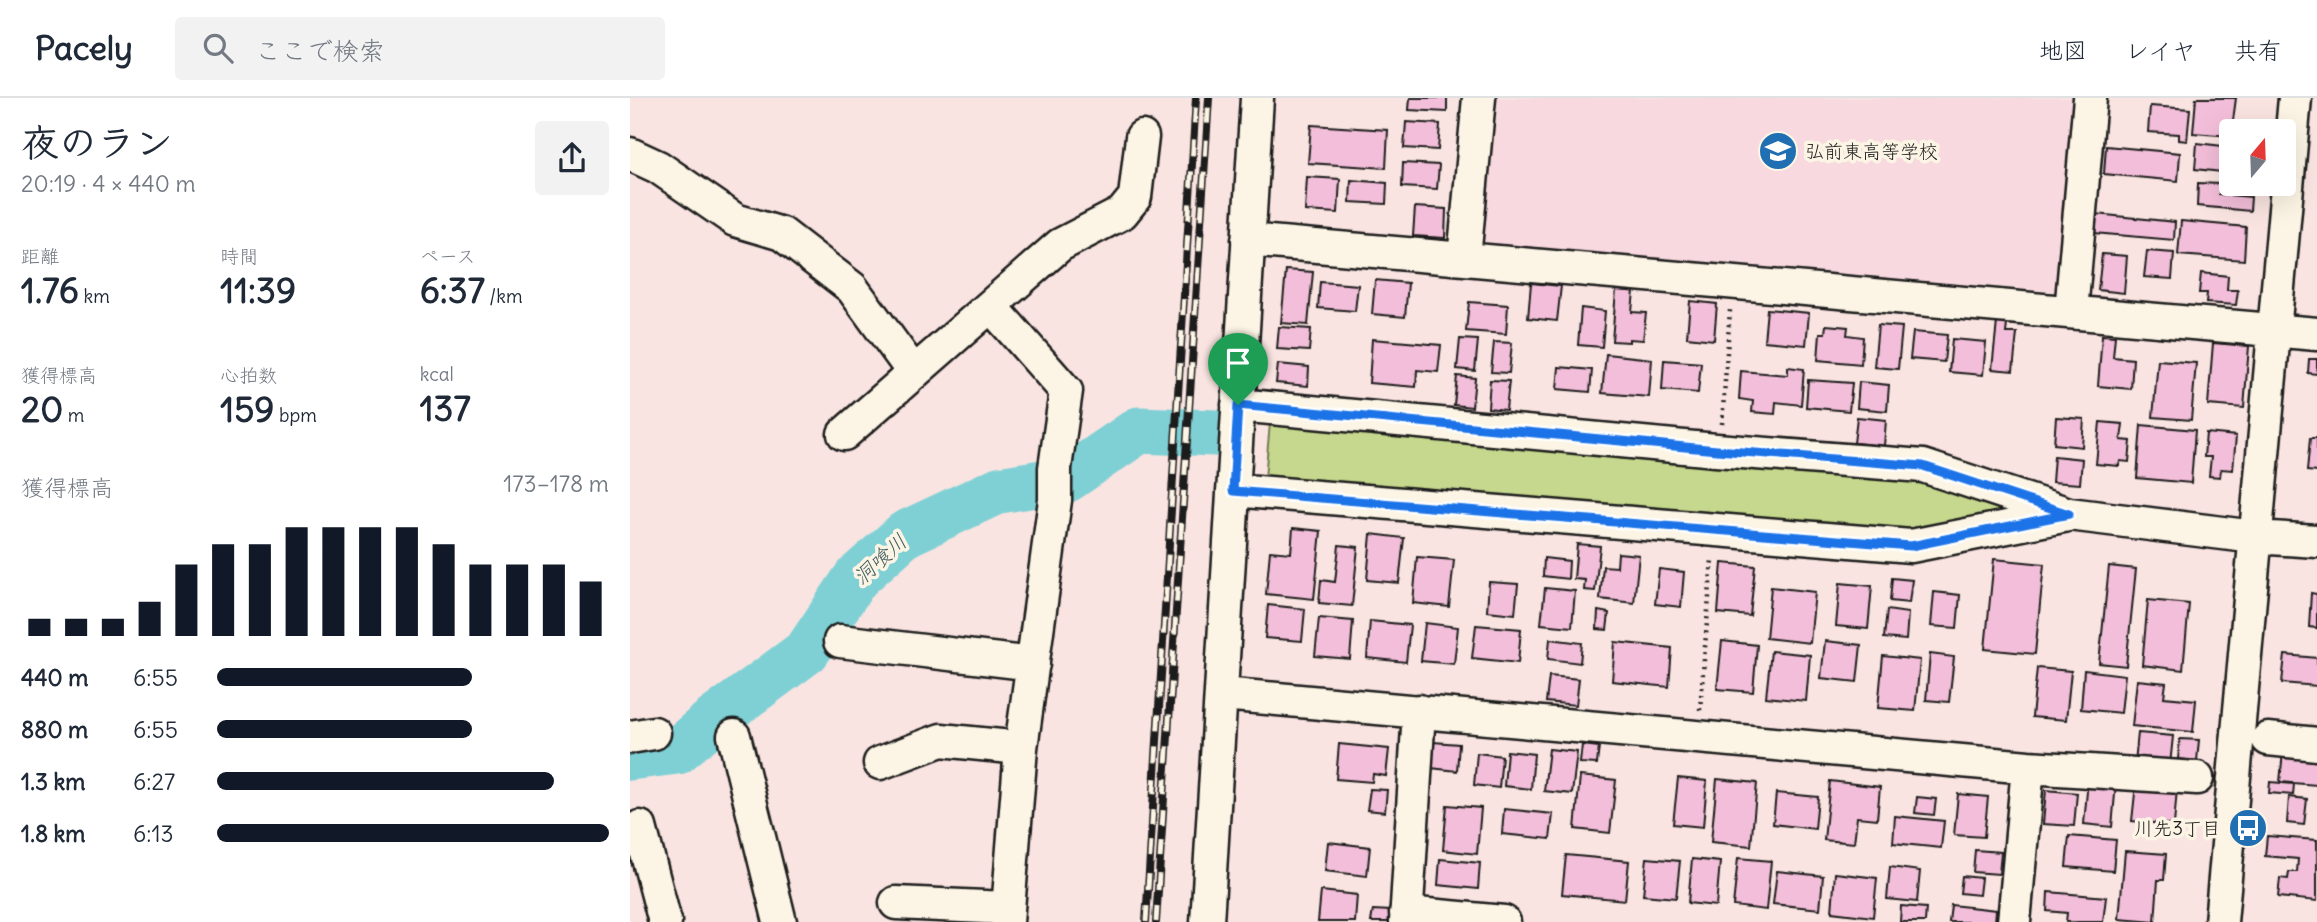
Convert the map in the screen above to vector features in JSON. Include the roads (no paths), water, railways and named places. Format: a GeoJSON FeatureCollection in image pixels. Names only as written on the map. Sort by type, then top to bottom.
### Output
{"type":"FeatureCollection","features":[{"type":"Feature","properties":{"kind":"street"},"geometry":{"type":"LineString","coordinates":[[1207,922],[1257,98]]}},
{"type":"Feature","properties":{"kind":"street"},"geometry":{"type":"LineString","coordinates":[[1464,259],[1479,98]]}},
{"type":"Feature","properties":{"kind":"street"},"geometry":{"type":"LineString","coordinates":[[2071,312],[2090,98]]}},
{"type":"Feature","properties":{"kind":"street"},"geometry":{"type":"LineString","coordinates":[[2221,922],[2295,98]]}},
{"type":"Feature","properties":{"kind":"street"},"geometry":{"type":"LineString","coordinates":[[844,434],[1060,245],[1122,213],[1135,197],[1142,137]]}},
{"type":"Feature","properties":{"kind":"street"},"geometry":{"type":"LineString","coordinates":[[630,154],[658,167],[735,220],[782,234],[852,288],[914,373]]}},
{"type":"Feature","properties":{"kind":"street"},"geometry":{"type":"LineString","coordinates":[[1248,240],[2317,334]]}},
{"type":"Feature","properties":{"kind":"street"},"geometry":{"type":"LineString","coordinates":[[896,904],[1007,915],[1021,748],[1055,500],[1055,468],[1066,391],[990,306]]}},
{"type":"Feature","properties":{"kind":"street"},"geometry":{"type":"LineString","coordinates":[[1238,405],[1689,448],[1923,466],[2069,514],[2255,537],[2317,541]]}},
{"type":"Feature","properties":{"kind":"street"},"geometry":{"type":"LineString","coordinates":[[1233,491],[1911,546],[2069,514]]}},
{"type":"Feature","properties":{"kind":"street"},"geometry":{"type":"LineString","coordinates":[[840,641],[1033,664]]}},
{"type":"Feature","properties":{"kind":"street"},"geometry":{"type":"LineString","coordinates":[[1222,694],[2028,767],[2197,778]]}},
{"type":"Feature","properties":{"kind":"street"},"geometry":{"type":"LineString","coordinates":[[1419,711],[1406,918],[1504,922]]}},
{"type":"Feature","properties":{"kind":"street"},"geometry":{"type":"LineString","coordinates":[[734,736],[780,922]]}},
{"type":"Feature","properties":{"kind":"street"},"geometry":{"type":"LineString","coordinates":[[2268,739],[2317,744]]}},
{"type":"Feature","properties":{"kind":"street"},"geometry":{"type":"LineString","coordinates":[[880,763],[941,740],[1021,748]]}},
{"type":"Feature","properties":{"kind":"street"},"geometry":{"type":"LineString","coordinates":[[2014,922],[2028,767]]}},
{"type":"Feature","properties":{"kind":"street"},"geometry":{"type":"LineString","coordinates":[[640,827],[665,922]]}},
{"type":"Feature","properties":{"kind":"waterway","name":"洞喰川"},"geometry":{"type":"LineString","coordinates":[[630,757],[677,751],[711,722],[807,651],[856,578],[905,534],[999,490],[1067,479],[1139,430],[1215,433]]}},
{"type":"Feature","properties":{"kind":"railway"},"geometry":{"type":"LineString","coordinates":[[1146,922],[1196,98]]}},
{"type":"Feature","properties":{"kind":"railway"},"geometry":{"type":"LineString","coordinates":[[1156,922],[1209,98]]}},
{"type":"Feature","properties":{"kind":"place","name":"弘前東高等学校"},"geometry":{"type":"Point","coordinates":[1778,151]}},
{"type":"Feature","properties":{"kind":"place","name":"川先3丁目"},"geometry":{"type":"Point","coordinates":[2248,828]}}]}
